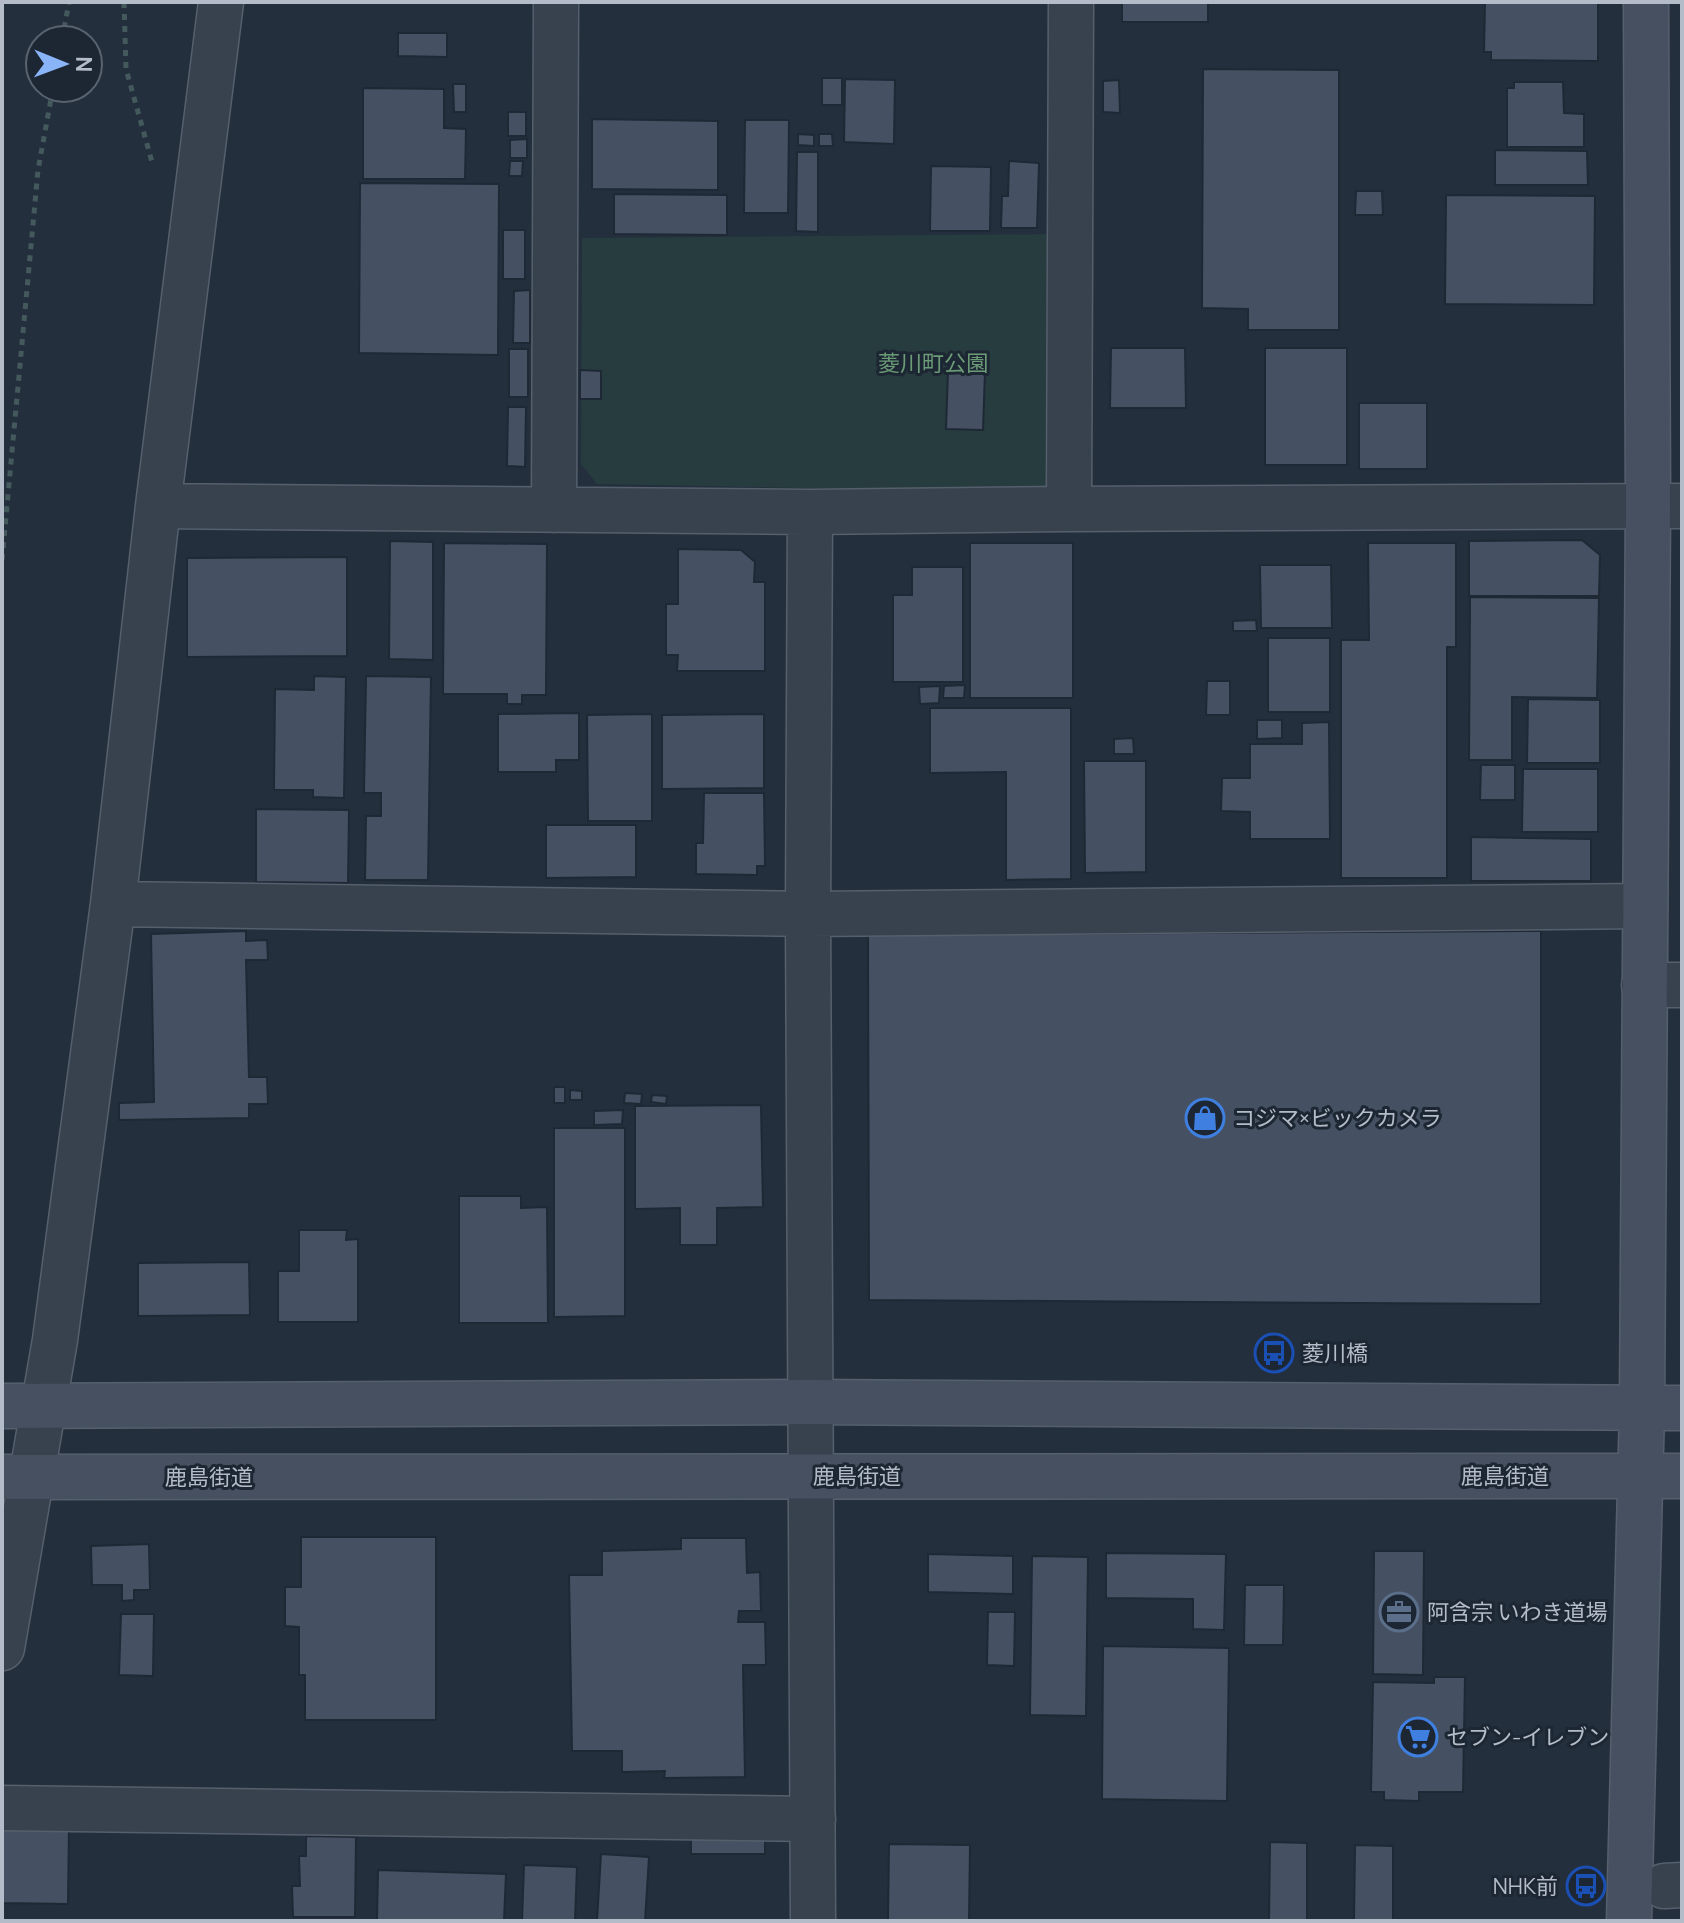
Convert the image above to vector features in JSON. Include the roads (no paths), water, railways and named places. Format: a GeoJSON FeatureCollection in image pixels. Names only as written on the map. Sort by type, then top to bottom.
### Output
{"type":"FeatureCollection","features":[{"type":"Feature","properties":{"kind":"street"},"geometry":{"type":"LineString","coordinates":[[2,1648],[17,1477],[45,1407],[113,904],[158,506],[221,2]]}},
{"type":"Feature","properties":{"kind":"street"},"geometry":{"type":"LineString","coordinates":[[554,510],[556,2]]}},
{"type":"Feature","properties":{"kind":"street"},"geometry":{"type":"LineString","coordinates":[[1069,509],[1071,2]]}},
{"type":"Feature","properties":{"kind":"street"},"geometry":{"type":"LineString","coordinates":[[1629,1921],[1661,1476],[1662,1409],[1663,985],[1645,906],[1665,506],[1646,2]]}},
{"type":"Feature","properties":{"kind":"street"},"geometry":{"type":"LineString","coordinates":[[158,506],[810,512],[1665,506]]}},
{"type":"Feature","properties":{"kind":"street"},"geometry":{"type":"LineString","coordinates":[[810,512],[808,914],[813,1921]]}},
{"type":"Feature","properties":{"kind":"street"},"geometry":{"type":"LineString","coordinates":[[113,904],[808,914],[1645,906]]}},
{"type":"Feature","properties":{"kind":"street"},"geometry":{"type":"LineString","coordinates":[[2,1406],[810,1402],[1662,1409]]}},
{"type":"Feature","properties":{"kind":"street","name":"鹿島街道"},"geometry":{"type":"LineString","coordinates":[[17,1477],[1661,1476]]}},
{"type":"Feature","properties":{"kind":"street"},"geometry":{"type":"LineString","coordinates":[[2,1808],[813,1819]]}},
{"type":"Feature","properties":{"kind":"place","name":"コジマ×ビックカメラ"},"geometry":{"type":"Point","coordinates":[1205,1118]}},
{"type":"Feature","properties":{"kind":"place","name":"菱川橋"},"geometry":{"type":"Point","coordinates":[1274,1353]}},
{"type":"Feature","properties":{"kind":"place","name":"阿含宗 いわき道場"},"geometry":{"type":"Point","coordinates":[1399,1612]}},
{"type":"Feature","properties":{"kind":"place","name":"セブン-イレブン"},"geometry":{"type":"Point","coordinates":[1418,1737]}},
{"type":"Feature","properties":{"kind":"place","name":"NHK前"},"geometry":{"type":"Point","coordinates":[1586,1886]}},
{"type":"Feature","properties":{"kind":"park label","name":"菱川町公園"},"geometry":{"type":"Point","coordinates":[933,363]}}]}
